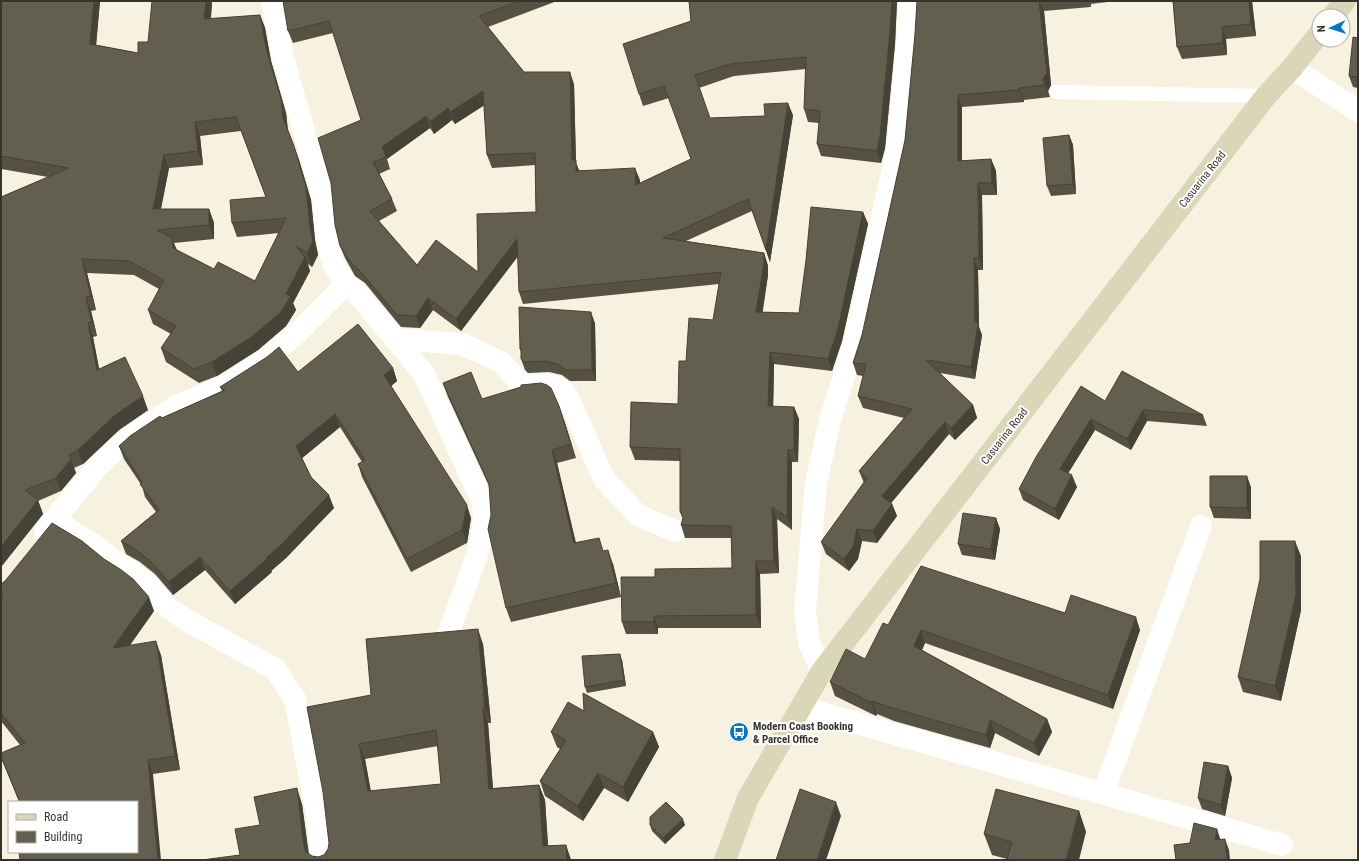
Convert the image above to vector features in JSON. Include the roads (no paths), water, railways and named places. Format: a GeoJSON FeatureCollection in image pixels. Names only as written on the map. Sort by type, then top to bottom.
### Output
{"type":"FeatureCollection","features":[{"type":"Feature","properties":{"kind":"street"},"geometry":{"type":"LineString","coordinates":[[272,1],[283,58],[323,198],[327,239],[333,263],[346,284],[355,291],[424,374],[483,503],[484,518],[481,542],[476,561],[448,634]]}},
{"type":"Feature","properties":{"kind":"street"},"geometry":{"type":"LineString","coordinates":[[822,672],[809,643],[805,611],[816,483],[830,420],[854,344],[897,150],[907,45],[909,1]]}},
{"type":"Feature","properties":{"kind":"street","name":"Casuarina Road"},"geometry":{"type":"LineString","coordinates":[[725,860],[748,798],[822,672],[1266,96],[1292,68],[1311,44]]}},
{"type":"Feature","properties":{"kind":"street"},"geometry":{"type":"LineString","coordinates":[[1292,68],[1358,111]]}},
{"type":"Feature","properties":{"kind":"street"},"geometry":{"type":"LineString","coordinates":[[34,546],[98,466],[127,438],[176,406],[223,387],[265,360],[297,333],[346,284]]}},
{"type":"Feature","properties":{"kind":"street"},"geometry":{"type":"LineString","coordinates":[[394,339],[462,344],[501,362],[523,386],[555,385],[562,389],[568,395],[604,479],[638,515],[675,531]]}},
{"type":"Feature","properties":{"kind":"street"},"geometry":{"type":"LineString","coordinates":[[54,520],[94,545],[117,563],[132,572],[147,584],[168,608],[188,621],[275,669],[295,699],[316,809],[322,860]]}},
{"type":"Feature","properties":{"kind":"street"},"geometry":{"type":"LineString","coordinates":[[1103,794],[1201,526]]}},
{"type":"Feature","properties":{"kind":"street"},"geometry":{"type":"LineString","coordinates":[[801,707],[1282,845]]}},
{"type":"Feature","properties":{"kind":"lane"},"geometry":{"type":"LineString","coordinates":[[1056,92],[1266,96]]}},
{"type":"Feature","properties":{"kind":"place","name":"Modern Coast Booking & Parcel Office"},"geometry":{"type":"Point","coordinates":[739,732]}}]}
